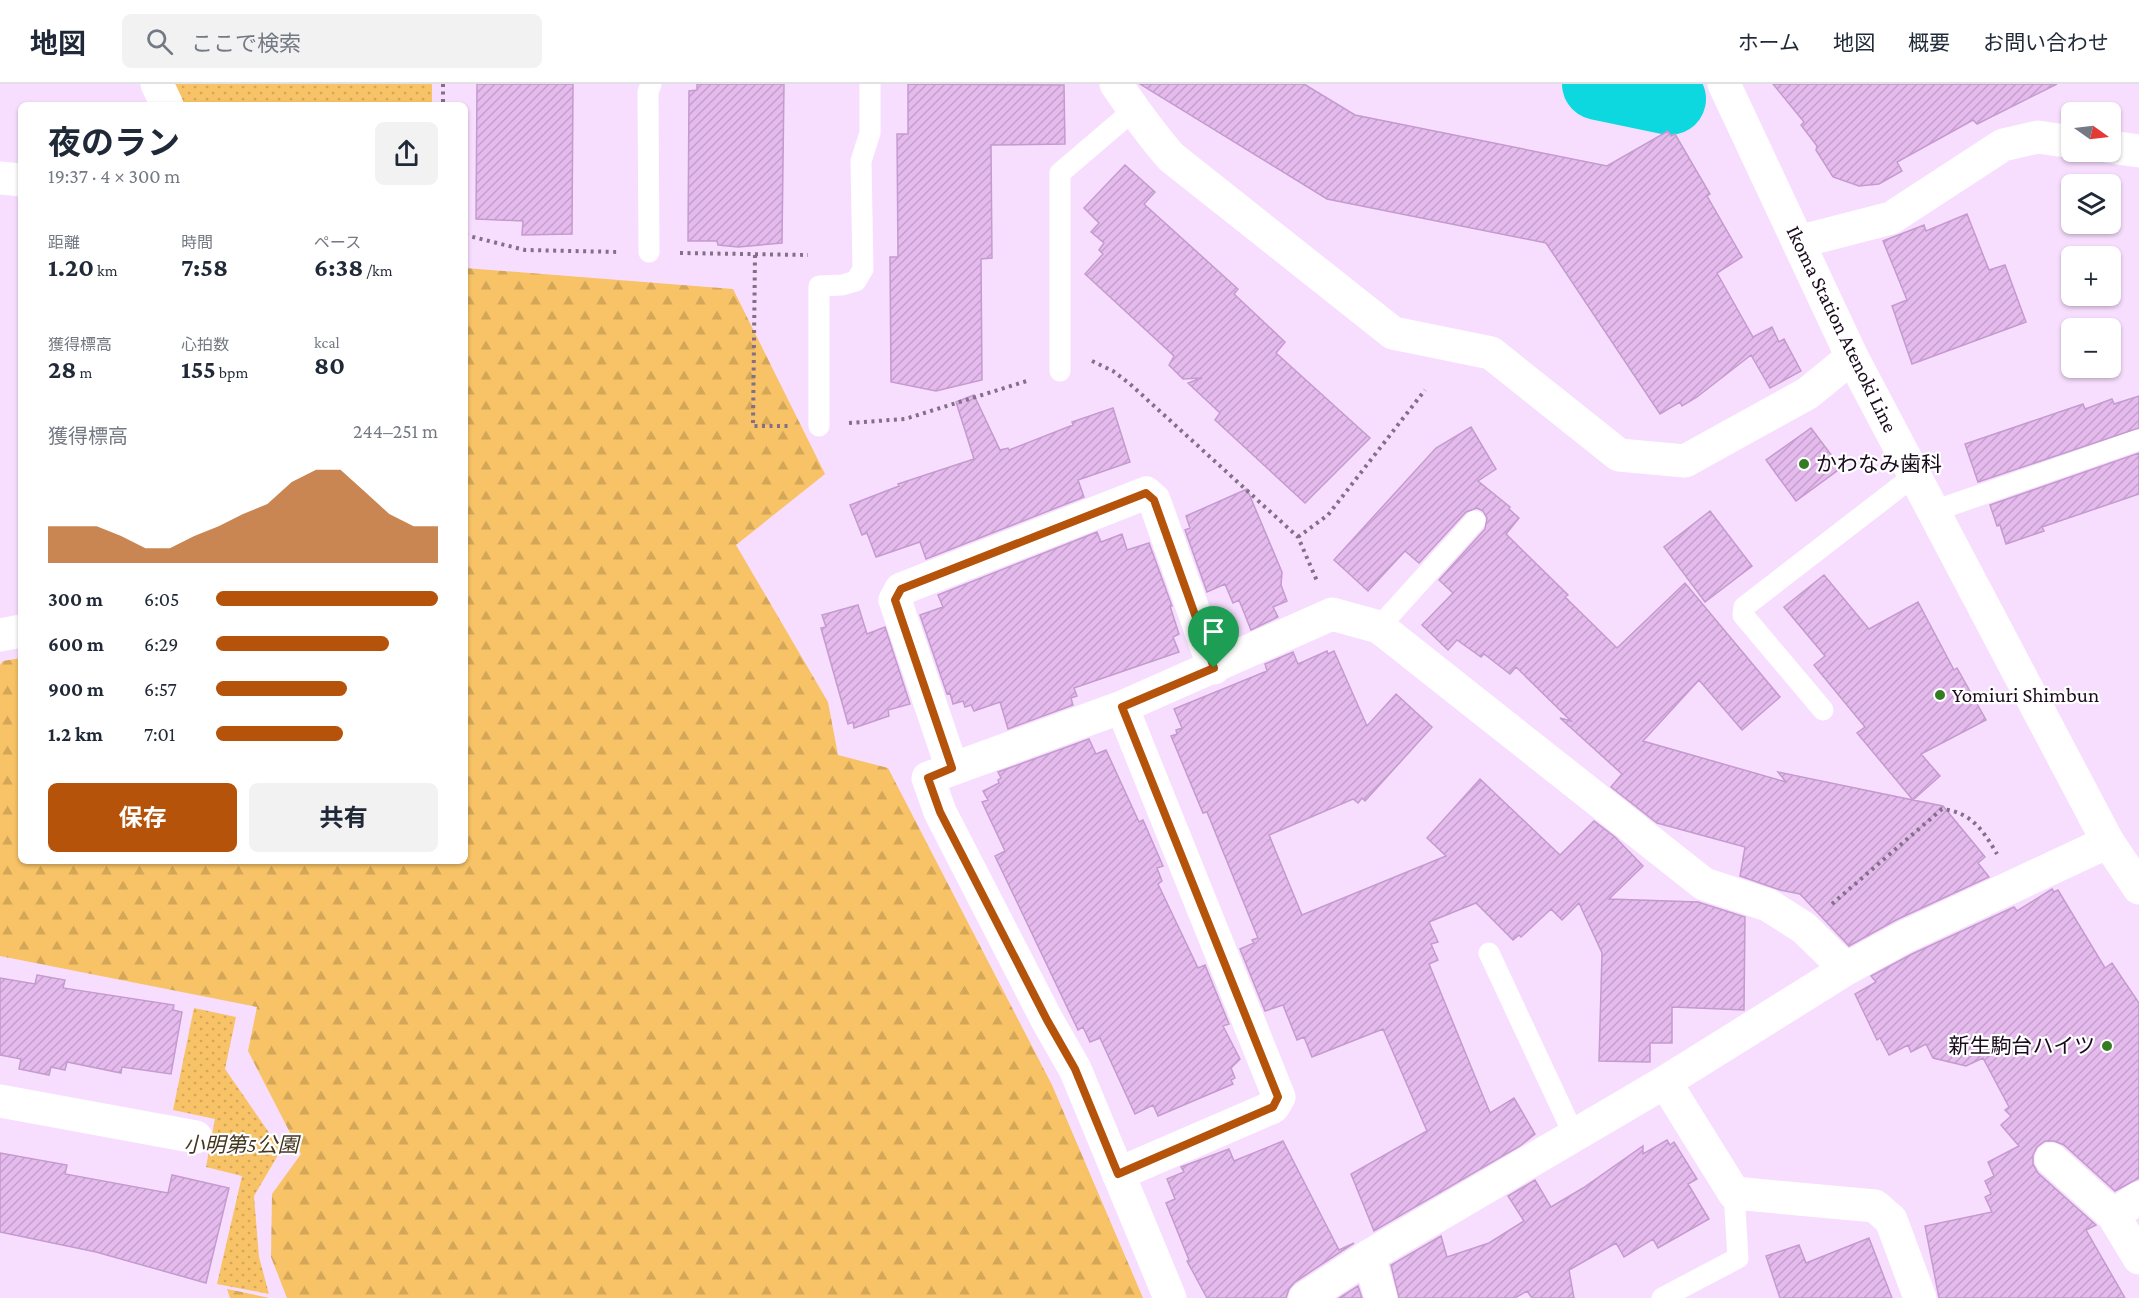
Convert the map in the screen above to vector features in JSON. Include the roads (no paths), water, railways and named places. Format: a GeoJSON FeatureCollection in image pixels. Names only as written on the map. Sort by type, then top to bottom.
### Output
{"type":"FeatureCollection","features":[{"type":"Feature","properties":{"kind":"street"},"geometry":{"type":"LineString","coordinates":[[157,84],[166,102]]}},
{"type":"Feature","properties":{"kind":"street"},"geometry":{"type":"LineString","coordinates":[[1116,84],[1145,126],[1171,157],[1393,333],[1491,353],[1619,455],[1685,460],[1808,393],[1852,357]]}},
{"type":"Feature","properties":{"kind":"street","name":"Ikoma Station Atenoki Line"},"geometry":{"type":"LineString","coordinates":[[1724,84],[1852,357],[2108,843],[2139,888]]}},
{"type":"Feature","properties":{"kind":"street"},"geometry":{"type":"LineString","coordinates":[[1798,242],[1891,218],[2003,145],[2038,137],[2061,140]]}},
{"type":"Feature","properties":{"kind":"street"},"geometry":{"type":"LineString","coordinates":[[2121,149],[2139,151]]}},
{"type":"Feature","properties":{"kind":"street"},"geometry":{"type":"LineString","coordinates":[[0,178],[18,180]]}},
{"type":"Feature","properties":{"kind":"street"},"geometry":{"type":"LineString","coordinates":[[952,768],[895,600],[901,589],[1146,493],[1154,500],[1214,668]]}},
{"type":"Feature","properties":{"kind":"street"},"geometry":{"type":"LineString","coordinates":[[1170,1298],[1075,1069],[1047,1020],[940,812],[928,778],[1122,707],[1332,614],[1379,627],[1704,884],[1768,905],[1804,928],[1846,969]]}},
{"type":"Feature","properties":{"kind":"street"},"geometry":{"type":"LineString","coordinates":[[0,635],[18,632]]}},
{"type":"Feature","properties":{"kind":"street"},"geometry":{"type":"LineString","coordinates":[[1118,1174],[1273,1107],[1278,1097],[1122,707]]}},
{"type":"Feature","properties":{"kind":"street"},"geometry":{"type":"LineString","coordinates":[[1305,1298],[1370,1256],[1665,1082],[1846,969],[1904,937],[2108,843]]}},
{"type":"Feature","properties":{"kind":"street"},"geometry":{"type":"LineString","coordinates":[[1665,1082],[1734,1193],[1875,1206],[1891,1220],[1920,1298]]}},
{"type":"Feature","properties":{"kind":"street"},"geometry":{"type":"LineString","coordinates":[[0,1101],[196,1137]]}},
{"type":"Feature","properties":{"kind":"street"},"geometry":{"type":"LineString","coordinates":[[2051,1159],[2126,1207],[2139,1258]]}},
{"type":"Feature","properties":{"kind":"street"},"geometry":{"type":"LineString","coordinates":[[1370,1256],[1381,1298]]}},
{"type":"Feature","properties":{"kind":"lane"},"geometry":{"type":"LineString","coordinates":[[649,252],[648,92],[651,84]]}},
{"type":"Feature","properties":{"kind":"lane"},"geometry":{"type":"LineString","coordinates":[[819,426],[819,286],[842,285],[856,281],[863,269],[861,161],[870,133],[870,84]]}},
{"type":"Feature","properties":{"kind":"lane"},"geometry":{"type":"LineString","coordinates":[[1060,371],[1060,172],[1135,109]]}},
{"type":"Feature","properties":{"kind":"lane"},"geometry":{"type":"LineString","coordinates":[[1934,511],[2139,440]]}},
{"type":"Feature","properties":{"kind":"lane"},"geometry":{"type":"LineString","coordinates":[[1823,710],[1743,615],[1744,607],[1915,475]]}},
{"type":"Feature","properties":{"kind":"lane"},"geometry":{"type":"LineString","coordinates":[[1379,627],[1475,521]]}},
{"type":"Feature","properties":{"kind":"lane"},"geometry":{"type":"LineString","coordinates":[[1489,953],[1574,1135]]}},
{"type":"Feature","properties":{"kind":"lane"},"geometry":{"type":"LineString","coordinates":[[1662,1298],[1738,1258],[1734,1193]]}},
{"type":"Feature","properties":{"kind":"waterway"},"geometry":{"type":"LineString","coordinates":[[1598,84],[1670,99]]}},
{"type":"Feature","properties":{"kind":"place","name":"かわなみ歯科"},"geometry":{"type":"Point","coordinates":[1804,464]}},
{"type":"Feature","properties":{"kind":"place","name":"Yomiuri Shimbun"},"geometry":{"type":"Point","coordinates":[1940,695]}},
{"type":"Feature","properties":{"kind":"place","name":"新生駒台ハイツ"},"geometry":{"type":"Point","coordinates":[2107,1046]}},
{"type":"Feature","properties":{"kind":"park label","name":"小明第5公園"},"geometry":{"type":"Point","coordinates":[241,1145]}}]}
